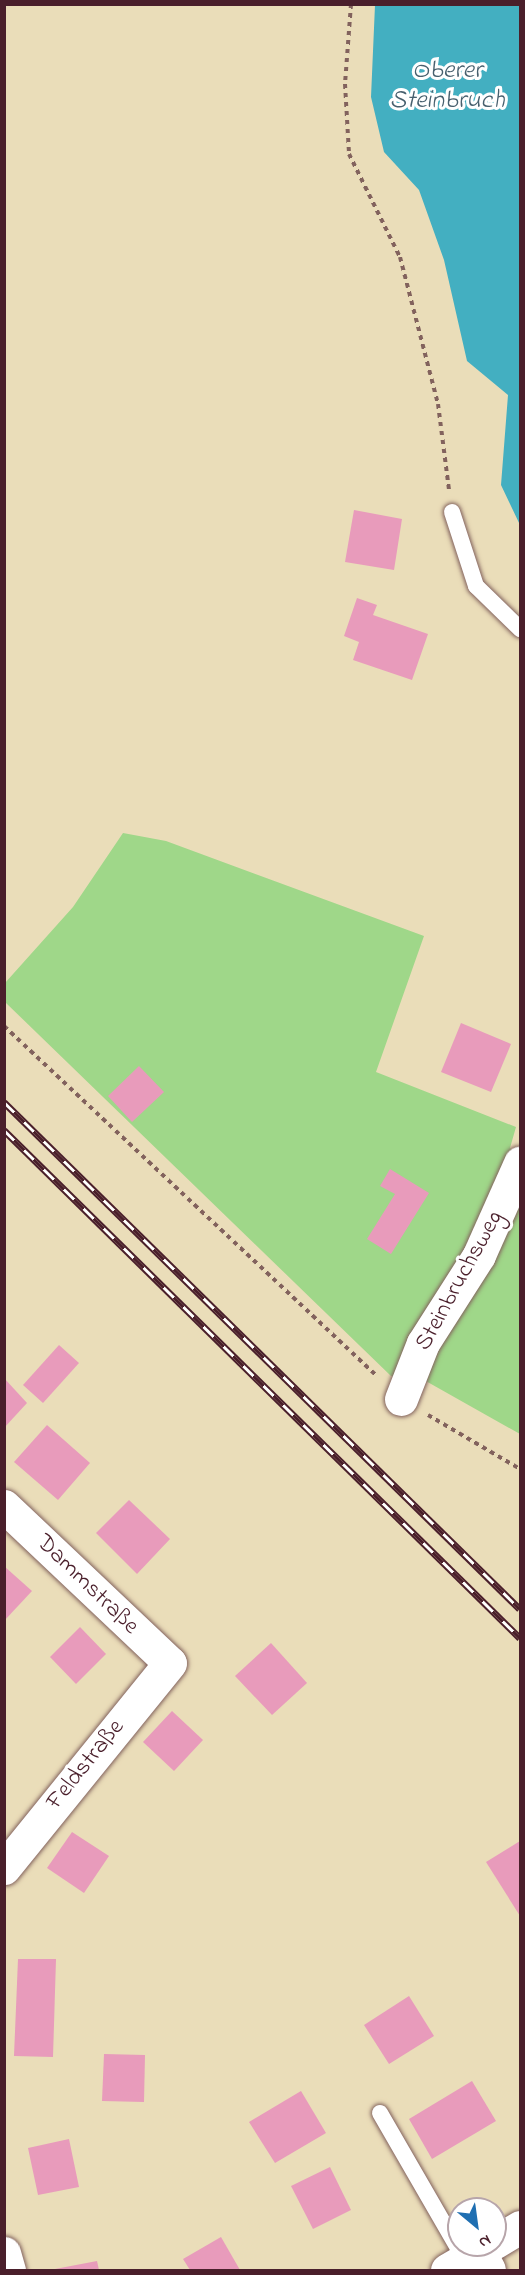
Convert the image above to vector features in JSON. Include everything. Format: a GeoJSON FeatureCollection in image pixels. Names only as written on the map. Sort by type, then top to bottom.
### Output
{"type":"FeatureCollection","features":[{"type":"Feature","properties":{"kind":"street","name":"Steinbruchsweg"},"geometry":{"type":"LineString","coordinates":[[401,1399],[423,1343],[479,1255],[520,1163]]}},
{"type":"Feature","properties":{"kind":"street","name":"Dammstraße"},"geometry":{"type":"LineString","coordinates":[[4,1506],[170,1664]]}},
{"type":"Feature","properties":{"kind":"street","name":"Feldstraße"},"geometry":{"type":"LineString","coordinates":[[4,1868],[170,1664]]}},
{"type":"Feature","properties":{"kind":"street"},"geometry":{"type":"LineString","coordinates":[[507,2236],[520,2227]]}},
{"type":"Feature","properties":{"kind":"street"},"geometry":{"type":"LineString","coordinates":[[4,2253],[9,2271]]}},
{"type":"Feature","properties":{"kind":"lane"},"geometry":{"type":"LineString","coordinates":[[452,512],[476,586],[520,629]]}},
{"type":"Feature","properties":{"kind":"lane"},"geometry":{"type":"LineString","coordinates":[[380,2113],[447,2212]]}},
{"type":"Feature","properties":{"kind":"path"},"geometry":{"type":"LineString","coordinates":[[351,4],[345,84],[349,154],[400,257],[438,404],[452,512]]}},
{"type":"Feature","properties":{"kind":"path"},"geometry":{"type":"LineString","coordinates":[[4,1026],[401,1399],[520,1469]]}},
{"type":"Feature","properties":{"kind":"green space"},"geometry":{"type":"Polygon","coordinates":[[[123,833],[166,841],[424,936],[376,1072],[516,1127],[510,1148],[520,1157],[520,1434],[424,1380],[391,1376],[5,1002],[5,983],[73,907],[123,833]]]}},
{"type":"Feature","properties":{"kind":"water","name":"Oberer Steinbruch"},"geometry":{"type":"Polygon","coordinates":[[[375,5],[520,5],[520,525],[501,485],[508,395],[467,361],[444,260],[419,190],[384,152],[371,97],[375,5]]]}},
{"type":"Feature","properties":{"kind":"building"},"geometry":{"type":"Polygon","coordinates":[[[354,510],[402,519],[394,570],[345,562],[354,510]]]}},
{"type":"Feature","properties":{"kind":"building"},"geometry":{"type":"Polygon","coordinates":[[[357,598],[377,605],[373,615],[428,634],[412,680],[353,660],[359,642],[344,636],[357,598]]]}},
{"type":"Feature","properties":{"kind":"building"},"geometry":{"type":"Polygon","coordinates":[[[461,1023],[511,1044],[491,1092],[441,1072],[461,1023]]]}},
{"type":"Feature","properties":{"kind":"building"},"geometry":{"type":"Polygon","coordinates":[[[139,1066],[164,1092],[132,1122],[108,1096],[139,1066]]]}},
{"type":"Feature","properties":{"kind":"building"},"geometry":{"type":"Polygon","coordinates":[[[390,1169],[429,1193],[391,1254],[367,1239],[395,1194],[380,1186],[390,1169]]]}},
{"type":"Feature","properties":{"kind":"building"},"geometry":{"type":"Polygon","coordinates":[[[59,1345],[79,1363],[43,1403],[23,1385],[59,1345]]]}},
{"type":"Feature","properties":{"kind":"building"},"geometry":{"type":"Polygon","coordinates":[[[4,1378],[27,1403],[4,1428],[4,1378]]]}},
{"type":"Feature","properties":{"kind":"building"},"geometry":{"type":"Polygon","coordinates":[[[47,1425],[90,1463],[58,1500],[14,1462],[47,1425]]]}},
{"type":"Feature","properties":{"kind":"building"},"geometry":{"type":"Polygon","coordinates":[[[129,1500],[170,1539],[137,1574],[96,1533],[129,1500]]]}},
{"type":"Feature","properties":{"kind":"building"},"geometry":{"type":"Polygon","coordinates":[[[4,1566],[32,1591],[4,1621],[4,1566]]]}},
{"type":"Feature","properties":{"kind":"building"},"geometry":{"type":"Polygon","coordinates":[[[80,1627],[106,1654],[76,1684],[50,1657],[80,1627]]]}},
{"type":"Feature","properties":{"kind":"building"},"geometry":{"type":"Polygon","coordinates":[[[271,1643],[307,1683],[272,1715],[235,1676],[271,1643]]]}},
{"type":"Feature","properties":{"kind":"building"},"geometry":{"type":"Polygon","coordinates":[[[172,1711],[203,1740],[174,1771],[143,1742],[172,1711]]]}},
{"type":"Feature","properties":{"kind":"building"},"geometry":{"type":"Polygon","coordinates":[[[72,1832],[109,1856],[84,1893],[47,1868],[72,1832]]]}},
{"type":"Feature","properties":{"kind":"building"},"geometry":{"type":"Polygon","coordinates":[[[520,1841],[520,1916],[486,1862],[520,1841]]]}},
{"type":"Feature","properties":{"kind":"building"},"geometry":{"type":"Polygon","coordinates":[[[18,1959],[56,1959],[53,2057],[14,2056],[18,1959]]]}},
{"type":"Feature","properties":{"kind":"building"},"geometry":{"type":"Polygon","coordinates":[[[409,1996],[434,2036],[389,2064],[364,2025],[409,1996]]]}},
{"type":"Feature","properties":{"kind":"building"},"geometry":{"type":"Polygon","coordinates":[[[104,2054],[145,2055],[144,2102],[102,2101],[104,2054]]]}},
{"type":"Feature","properties":{"kind":"building"},"geometry":{"type":"Polygon","coordinates":[[[472,2081],[496,2121],[432,2159],[409,2119],[472,2081]]]}},
{"type":"Feature","properties":{"kind":"building"},"geometry":{"type":"Polygon","coordinates":[[[301,2091],[326,2133],[275,2163],[249,2122],[301,2091]]]}},
{"type":"Feature","properties":{"kind":"building"},"geometry":{"type":"Polygon","coordinates":[[[69,2139],[79,2187],[38,2195],[28,2148],[69,2139]]]}},
{"type":"Feature","properties":{"kind":"building"},"geometry":{"type":"Polygon","coordinates":[[[330,2167],[351,2210],[313,2229],[291,2186],[330,2167]]]}},
{"type":"Feature","properties":{"kind":"building"},"geometry":{"type":"Polygon","coordinates":[[[221,2237],[240,2270],[190,2270],[183,2259],[221,2237]]]}},
{"type":"Feature","properties":{"kind":"building"},"geometry":{"type":"Polygon","coordinates":[[[97,2261],[99,2270],[55,2269],[97,2261]]]}},
{"type":"Feature","properties":{"kind":"railway"},"geometry":{"type":"LineString","coordinates":[[4,1102],[520,1609]]}},
{"type":"Feature","properties":{"kind":"railway"},"geometry":{"type":"LineString","coordinates":[[4,1130],[520,1638]]}}]}
